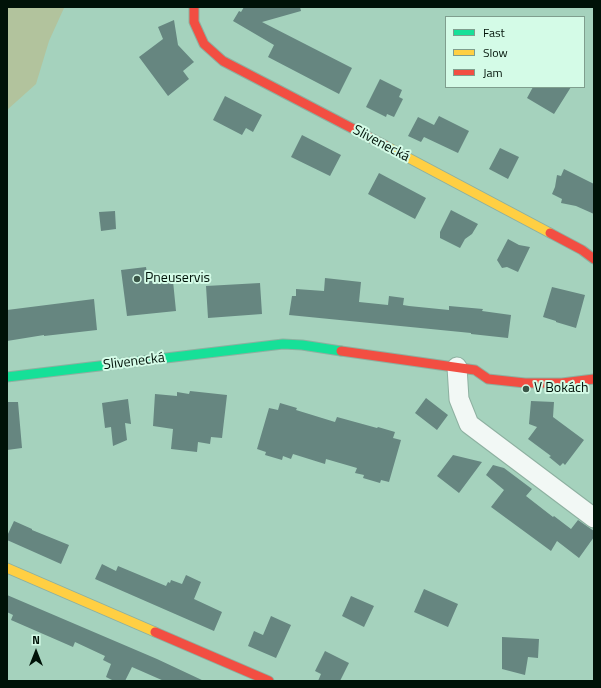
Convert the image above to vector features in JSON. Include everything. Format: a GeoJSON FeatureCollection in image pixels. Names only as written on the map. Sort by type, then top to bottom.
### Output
{"type":"FeatureCollection","features":[{"type":"Feature","properties":{"kind":"street","name":"Slivenecká"},"geometry":{"type":"LineString","coordinates":[[194,7],[194,22],[204,44],[223,61],[582,250],[594,260]]}},
{"type":"Feature","properties":{"kind":"street","name":"Slivenecká"},"geometry":{"type":"LineString","coordinates":[[7,377],[283,344],[302,345],[466,368],[486,366]]}},
{"type":"Feature","properties":{"kind":"street","name":"Slivenecká"},"geometry":{"type":"LineString","coordinates":[[466,368],[488,378],[525,382],[562,384],[594,379]]}},
{"type":"Feature","properties":{"kind":"street"},"geometry":{"type":"LineString","coordinates":[[466,368],[459,399],[469,424],[594,518]]}},
{"type":"Feature","properties":{"kind":"street"},"geometry":{"type":"LineString","coordinates":[[7,568],[268,681]]}},
{"type":"Feature","properties":{"kind":"green space"},"geometry":{"type":"Polygon","coordinates":[[[7,7],[64,8],[49,41],[36,84],[7,110],[7,7]]]}},
{"type":"Feature","properties":{"kind":"building"},"geometry":{"type":"Polygon","coordinates":[[[244,7],[300,7],[301,11],[262,22],[352,68],[339,94],[268,57],[274,45],[233,21],[239,11],[241,12],[244,7]]]}},
{"type":"Feature","properties":{"kind":"building"},"geometry":{"type":"Polygon","coordinates":[[[174,20],[178,45],[194,62],[183,71],[189,79],[168,96],[139,57],[163,39],[158,27],[174,20]]]}},
{"type":"Feature","properties":{"kind":"building"},"geometry":{"type":"Polygon","coordinates":[[[380,79],[402,90],[399,97],[403,99],[394,117],[387,114],[386,117],[366,107],[380,79]]]}},
{"type":"Feature","properties":{"kind":"building"},"geometry":{"type":"Polygon","coordinates":[[[532,88],[570,88],[554,114],[527,98],[532,88]]]}},
{"type":"Feature","properties":{"kind":"building"},"geometry":{"type":"Polygon","coordinates":[[[225,96],[262,115],[253,132],[246,128],[242,135],[213,120],[225,96]]]}},
{"type":"Feature","properties":{"kind":"building"},"geometry":{"type":"Polygon","coordinates":[[[439,116],[469,131],[458,153],[424,137],[421,142],[408,136],[418,117],[434,125],[439,116]]]}},
{"type":"Feature","properties":{"kind":"building"},"geometry":{"type":"Polygon","coordinates":[[[302,135],[341,155],[330,176],[291,157],[302,135]]]}},
{"type":"Feature","properties":{"kind":"building"},"geometry":{"type":"Polygon","coordinates":[[[500,148],[519,157],[508,179],[489,169],[500,148]]]}},
{"type":"Feature","properties":{"kind":"building"},"geometry":{"type":"Polygon","coordinates":[[[564,169],[594,184],[594,214],[576,206],[561,203],[562,199],[552,194],[557,175],[561,176],[564,169]]]}},
{"type":"Feature","properties":{"kind":"building"},"geometry":{"type":"Polygon","coordinates":[[[379,173],[426,198],[415,219],[368,194],[379,173]]]}},
{"type":"Feature","properties":{"kind":"building"},"geometry":{"type":"Polygon","coordinates":[[[451,210],[478,224],[472,234],[465,239],[460,248],[440,238],[440,232],[451,210]]]}},
{"type":"Feature","properties":{"kind":"building"},"geometry":{"type":"Polygon","coordinates":[[[115,211],[116,229],[101,231],[99,212],[115,211]]]}},
{"type":"Feature","properties":{"kind":"building"},"geometry":{"type":"Polygon","coordinates":[[[508,239],[519,245],[530,247],[518,272],[507,267],[502,268],[497,260],[508,239]]]}},
{"type":"Feature","properties":{"kind":"building"},"geometry":{"type":"Polygon","coordinates":[[[146,267],[148,280],[160,282],[173,281],[176,311],[127,316],[121,270],[146,267]]]}},
{"type":"Feature","properties":{"kind":"building"},"geometry":{"type":"Polygon","coordinates":[[[325,278],[361,282],[359,302],[388,305],[389,296],[404,298],[403,305],[409,306],[449,310],[449,306],[483,309],[482,311],[511,315],[508,338],[289,315],[292,296],[296,296],[296,289],[324,291],[325,278]]]}},
{"type":"Feature","properties":{"kind":"building"},"geometry":{"type":"Polygon","coordinates":[[[260,283],[262,314],[208,318],[206,286],[260,283]]]}},
{"type":"Feature","properties":{"kind":"building"},"geometry":{"type":"Polygon","coordinates":[[[552,287],[585,295],[576,328],[543,317],[552,287]]]}},
{"type":"Feature","properties":{"kind":"building"},"geometry":{"type":"Polygon","coordinates":[[[94,299],[97,330],[44,335],[7,341],[7,310],[94,299]]]}},
{"type":"Feature","properties":{"kind":"building"},"geometry":{"type":"Polygon","coordinates":[[[190,391],[227,395],[222,438],[211,437],[210,444],[198,442],[197,452],[171,449],[173,429],[153,426],[155,394],[177,396],[177,392],[189,394],[190,391]]]}},
{"type":"Feature","properties":{"kind":"building"},"geometry":{"type":"Polygon","coordinates":[[[426,398],[448,415],[437,430],[415,413],[426,398]]]}},
{"type":"Feature","properties":{"kind":"building"},"geometry":{"type":"Polygon","coordinates":[[[128,399],[131,424],[125,423],[127,440],[113,446],[111,427],[105,428],[102,403],[128,399]]]}},
{"type":"Feature","properties":{"kind":"building"},"geometry":{"type":"Polygon","coordinates":[[[531,401],[554,402],[553,417],[584,440],[565,465],[563,463],[560,466],[549,457],[551,456],[528,439],[537,427],[529,424],[531,401]]]}},
{"type":"Feature","properties":{"kind":"building"},"geometry":{"type":"Polygon","coordinates":[[[7,402],[18,402],[22,448],[7,450],[7,402]]]}},
{"type":"Feature","properties":{"kind":"building"},"geometry":{"type":"Polygon","coordinates":[[[280,403],[297,408],[296,410],[335,422],[337,417],[395,432],[393,438],[401,440],[389,482],[381,480],[380,483],[363,478],[364,475],[355,473],[357,468],[326,459],[325,464],[293,454],[291,459],[283,456],[282,460],[265,455],[266,452],[257,449],[269,408],[278,410],[280,403]]]}},
{"type":"Feature","properties":{"kind":"building"},"geometry":{"type":"Polygon","coordinates":[[[453,455],[482,462],[459,493],[437,476],[453,455]]]}},
{"type":"Feature","properties":{"kind":"building"},"geometry":{"type":"Polygon","coordinates":[[[493,465],[504,468],[532,489],[526,496],[571,529],[578,520],[594,531],[594,537],[579,558],[557,541],[551,551],[491,507],[504,490],[486,475],[493,465]]]}},
{"type":"Feature","properties":{"kind":"building"},"geometry":{"type":"Polygon","coordinates":[[[14,521],[69,545],[61,564],[7,540],[7,536],[14,521]]]}},
{"type":"Feature","properties":{"kind":"building"},"geometry":{"type":"Polygon","coordinates":[[[102,564],[116,571],[118,566],[166,586],[171,580],[182,584],[186,575],[201,582],[194,599],[222,612],[214,631],[95,579],[102,564]]]}},
{"type":"Feature","properties":{"kind":"building"},"geometry":{"type":"Polygon","coordinates":[[[424,589],[458,604],[448,627],[414,612],[424,589]]]}},
{"type":"Feature","properties":{"kind":"building"},"geometry":{"type":"Polygon","coordinates":[[[7,595],[157,659],[204,681],[164,681],[132,667],[125,681],[114,681],[106,677],[111,664],[103,660],[105,656],[75,642],[73,647],[11,620],[13,615],[7,612],[7,595]]]}},
{"type":"Feature","properties":{"kind":"building"},"geometry":{"type":"Polygon","coordinates":[[[351,596],[374,606],[364,627],[342,616],[351,596]]]}},
{"type":"Feature","properties":{"kind":"building"},"geometry":{"type":"Polygon","coordinates":[[[271,616],[291,625],[276,658],[248,646],[254,631],[263,635],[271,616]]]}},
{"type":"Feature","properties":{"kind":"building"},"geometry":{"type":"Polygon","coordinates":[[[502,637],[539,639],[538,658],[528,657],[525,675],[502,669],[502,637]]]}},
{"type":"Feature","properties":{"kind":"building"},"geometry":{"type":"Polygon","coordinates":[[[325,651],[349,663],[340,681],[318,681],[321,674],[315,671],[325,651]]]}},
{"type":"Feature","properties":{"kind":"traffic: fast"},"geometry":{"type":"LineString","coordinates":[[7,377],[283,344],[302,345],[341,351]]}},
{"type":"Feature","properties":{"kind":"traffic: slow"},"geometry":{"type":"LineString","coordinates":[[386,146],[550,233]]}},
{"type":"Feature","properties":{"kind":"traffic: slow"},"geometry":{"type":"LineString","coordinates":[[7,568],[155,632]]}},
{"type":"Feature","properties":{"kind":"traffic: jam"},"geometry":{"type":"LineString","coordinates":[[194,7],[194,22],[204,44],[223,61],[386,146]]}},
{"type":"Feature","properties":{"kind":"traffic: jam"},"geometry":{"type":"LineString","coordinates":[[550,233],[582,250],[594,259]]}},
{"type":"Feature","properties":{"kind":"traffic: jam"},"geometry":{"type":"LineString","coordinates":[[341,351],[475,370],[488,379],[525,383],[562,383],[594,379]]}},
{"type":"Feature","properties":{"kind":"traffic: jam"},"geometry":{"type":"LineString","coordinates":[[155,632],[269,681]]}},
{"type":"Feature","properties":{"kind":"place","name":"Pneuservis"},"geometry":{"type":"Point","coordinates":[137,279]}},
{"type":"Feature","properties":{"kind":"place","name":"V Bokách"},"geometry":{"type":"Point","coordinates":[526,389]}}]}
